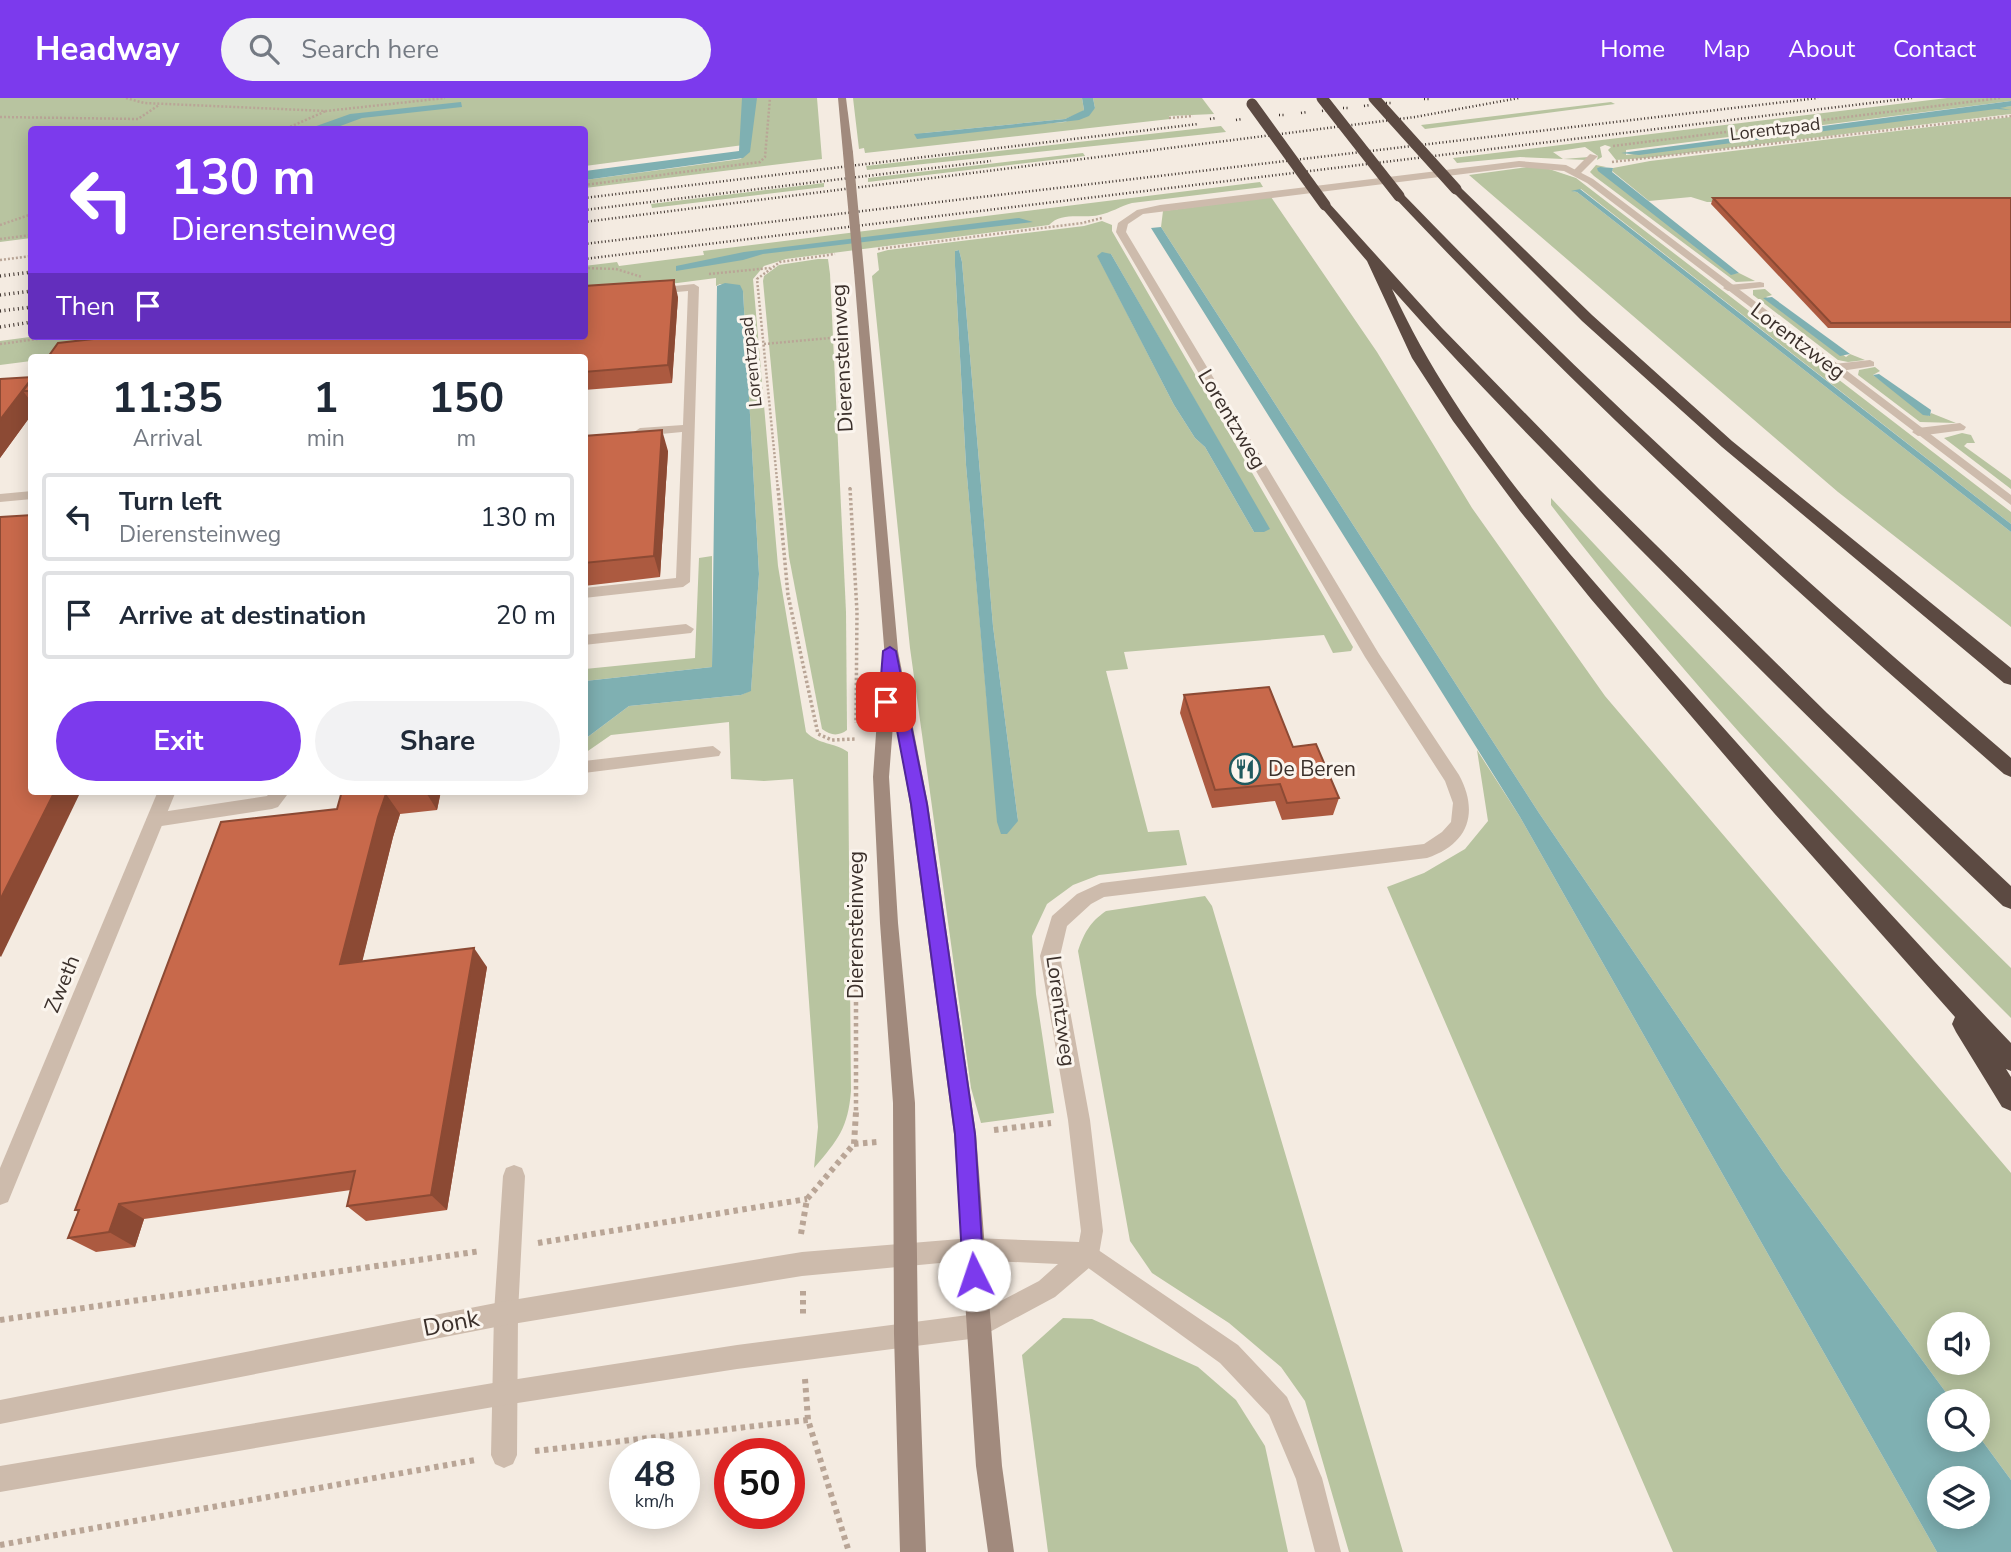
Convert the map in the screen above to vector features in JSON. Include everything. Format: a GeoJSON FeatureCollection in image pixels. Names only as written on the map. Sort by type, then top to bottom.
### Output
{"type":"FeatureCollection","features":[{"type":"Feature","properties":{"kind":"highway"},"geometry":{"type":"LineString","coordinates":[[1322,98],[1399,196],[1471,273],[1665,463],[1846,627],[2011,769]]}},
{"type":"Feature","properties":{"kind":"highway"},"geometry":{"type":"LineString","coordinates":[[1374,98],[1456,189],[1587,318],[1717,435],[2011,678]]}},
{"type":"Feature","properties":{"kind":"highway"},"geometry":{"type":"LineString","coordinates":[[1250,101],[1325,205],[1373,262],[1572,471],[1719,619],[2011,900]]}},
{"type":"Feature","properties":{"kind":"highway"},"geometry":{"type":"LineString","coordinates":[[1373,262],[1426,369],[1510,486],[1643,649],[1940,986],[2011,1060]]}},
{"type":"Feature","properties":{"kind":"highway"},"geometry":{"type":"LineString","coordinates":[[1891,580],[2011,665]]}},
{"type":"Feature","properties":{"kind":"highway"},"geometry":{"type":"LineString","coordinates":[[1940,986],[2011,1099]]}},
{"type":"Feature","properties":{"kind":"main road","name":"Dierensteinweg"},"geometry":{"type":"LineString","coordinates":[[842,98],[890,651],[919,804],[965,1134],[989,1466],[1001,1552]]}},
{"type":"Feature","properties":{"kind":"main road","name":"Dierensteinweg"},"geometry":{"type":"LineString","coordinates":[[890,651],[881,777],[889,923],[904,1103],[906,1334],[913,1552]]}},
{"type":"Feature","properties":{"kind":"street"},"geometry":{"type":"LineString","coordinates":[[1577,172],[1593,156]]}},
{"type":"Feature","properties":{"kind":"street","name":"Lorentzweg"},"geometry":{"type":"LineString","coordinates":[[1087,1254],[1092,1231],[1089,1199],[1079,1119],[1050,956],[1059,922],[1084,898],[1101,890],[1427,852],[1453,835],[1463,813],[1462,801],[1453,779],[1373,657],[1143,270],[1124,237],[1123,223],[1133,215],[1149,209],[1519,164],[1550,165],[1577,172],[2011,501]]}},
{"type":"Feature","properties":{"kind":"street"},"geometry":{"type":"LineString","coordinates":[[1728,288],[1759,285]]}},
{"type":"Feature","properties":{"kind":"street"},"geometry":{"type":"LineString","coordinates":[[588,593],[683,582],[694,287],[644,293]]}},
{"type":"Feature","properties":{"kind":"street"},"geometry":{"type":"LineString","coordinates":[[1834,369],[1870,363]]}},
{"type":"Feature","properties":{"kind":"street"},"geometry":{"type":"LineString","coordinates":[[1918,432],[1960,427]]}},
{"type":"Feature","properties":{"kind":"street"},"geometry":{"type":"LineString","coordinates":[[624,433],[689,428]]}},
{"type":"Feature","properties":{"kind":"street"},"geometry":{"type":"LineString","coordinates":[[0,498],[28,495]]}},
{"type":"Feature","properties":{"kind":"street"},"geometry":{"type":"LineString","coordinates":[[588,640],[686,629]]}},
{"type":"Feature","properties":{"kind":"street"},"geometry":{"type":"LineString","coordinates":[[588,767],[713,752]]}},
{"type":"Feature","properties":{"kind":"street","name":"Zweth"},"geometry":{"type":"LineString","coordinates":[[0,1194],[165,795]]}},
{"type":"Feature","properties":{"kind":"street"},"geometry":{"type":"LineString","coordinates":[[155,820],[272,802],[278,795]]}},
{"type":"Feature","properties":{"kind":"street"},"geometry":{"type":"LineString","coordinates":[[504,1455],[506,1313],[514,1176]]}},
{"type":"Feature","properties":{"kind":"street"},"geometry":{"type":"LineString","coordinates":[[972,1249],[1087,1254],[1229,1354],[1278,1406],[1309,1478],[1328,1552]]}},
{"type":"Feature","properties":{"kind":"street","name":"Donk"},"geometry":{"type":"LineString","coordinates":[[0,1412],[506,1313],[802,1264],[972,1249]]}},
{"type":"Feature","properties":{"kind":"street"},"geometry":{"type":"LineString","coordinates":[[0,1479],[505,1394],[978,1325],[1047,1289],[1087,1254]]}},
{"type":"Feature","properties":{"kind":"path"},"geometry":{"type":"LineString","coordinates":[[126,98],[144,103],[326,111],[445,98]]}},
{"type":"Feature","properties":{"kind":"path"},"geometry":{"type":"LineString","coordinates":[[588,184],[760,162],[765,157],[770,98]]}},
{"type":"Feature","properties":{"kind":"path"},"geometry":{"type":"LineString","coordinates":[[1606,148],[2001,98]]}},
{"type":"Feature","properties":{"kind":"path"},"geometry":{"type":"LineString","coordinates":[[0,117],[138,119],[161,104]]}},
{"type":"Feature","properties":{"kind":"path"},"geometry":{"type":"LineString","coordinates":[[286,126],[310,117],[318,110]]}},
{"type":"Feature","properties":{"kind":"path"},"geometry":{"type":"LineString","coordinates":[[292,126],[326,111]]}},
{"type":"Feature","properties":{"kind":"path"},"geometry":{"type":"LineString","coordinates":[[1169,118],[1193,116]]}},
{"type":"Feature","properties":{"kind":"path","name":"Lorentzpad"},"geometry":{"type":"LineString","coordinates":[[1608,155],[1612,162],[2011,116]]}},
{"type":"Feature","properties":{"kind":"path"},"geometry":{"type":"LineString","coordinates":[[0,225],[28,215]]}},
{"type":"Feature","properties":{"kind":"path"},"geometry":{"type":"LineString","coordinates":[[871,250],[1082,223]]}},
{"type":"Feature","properties":{"kind":"path"},"geometry":{"type":"LineString","coordinates":[[0,239],[28,236]]}},
{"type":"Feature","properties":{"kind":"path","name":"Lorentzpad"},"geometry":{"type":"LineString","coordinates":[[843,253],[788,260],[770,268],[757,279],[788,595],[818,733],[832,740],[855,739]]}},
{"type":"Feature","properties":{"kind":"path"},"geometry":{"type":"LineString","coordinates":[[0,260],[28,256]]}},
{"type":"Feature","properties":{"kind":"path","name":"Dierensteinweg"},"geometry":{"type":"LineString","coordinates":[[840,324],[842,349]]}},
{"type":"Feature","properties":{"kind":"path"},"geometry":{"type":"LineString","coordinates":[[764,344],[841,337]]}},
{"type":"Feature","properties":{"kind":"path"},"geometry":{"type":"LineString","coordinates":[[0,344],[30,340]]}},
{"type":"Feature","properties":{"kind":"path"},"geometry":{"type":"LineString","coordinates":[[849,479],[857,612],[855,753]]}},
{"type":"Feature","properties":{"kind":"path","name":"Dierensteinweg"},"geometry":{"type":"LineString","coordinates":[[849,1552],[808,1420],[800,1225],[807,1199],[854,1144],[856,850]]}},
{"type":"Feature","properties":{"kind":"path"},"geometry":{"type":"LineString","coordinates":[[0,1320],[509,1247],[807,1199]]}},
{"type":"Feature","properties":{"kind":"path"},"geometry":{"type":"LineString","coordinates":[[0,1545],[504,1455],[808,1420]]}},
{"type":"Feature","properties":{"kind":"green space"},"geometry":{"type":"Polygon","coordinates":[[[0,98],[817,98],[822,159],[588,188],[588,180],[741,159],[751,144],[588,166],[588,126],[28,126],[28,238],[0,242],[0,98]]]}},
{"type":"Feature","properties":{"kind":"green space"},"geometry":{"type":"Polygon","coordinates":[[[853,98],[1082,98],[1084,110],[1065,119],[914,134],[1065,122],[1095,108],[1093,98],[1202,98],[1214,114],[1169,116],[1170,119],[865,153],[864,148],[859,149],[853,98]]]}},
{"type":"Feature","properties":{"kind":"green space"},"geometry":{"type":"Polygon","coordinates":[[[1947,98],[2011,98],[2011,101],[1626,150],[1626,155],[2011,106],[2011,114],[1645,158],[1616,160],[1608,150],[1611,147],[1605,145],[1600,147],[1602,157],[1597,160],[1598,156],[1585,147],[1553,152],[1563,159],[1520,157],[1457,163],[1453,158],[1947,98]]]}},
{"type":"Feature","properties":{"kind":"green space"},"geometry":{"type":"Polygon","coordinates":[[[1611,102],[1615,104],[1425,129],[1421,125],[1611,102]]]}},
{"type":"Feature","properties":{"kind":"green space"},"geometry":{"type":"Polygon","coordinates":[[[2011,117],[2011,202],[1707,202],[1691,197],[1649,201],[1612,171],[1613,168],[1650,161],[2011,117]]]}},
{"type":"Feature","properties":{"kind":"green space"},"geometry":{"type":"Polygon","coordinates":[[[1221,126],[1226,132],[867,170],[866,166],[1221,126]]]}},
{"type":"Feature","properties":{"kind":"green space"},"geometry":{"type":"Polygon","coordinates":[[[1083,153],[1085,156],[868,182],[868,178],[1083,153]]]}},
{"type":"Feature","properties":{"kind":"green space"},"geometry":{"type":"Polygon","coordinates":[[[1589,157],[1586,160],[1563,159],[1589,157]]]}},
{"type":"Feature","properties":{"kind":"green space"},"geometry":{"type":"Polygon","coordinates":[[[1596,165],[1606,167],[1597,168],[1731,274],[1739,273],[1755,281],[1736,282],[1594,176],[1590,172],[1596,165]]]}},
{"type":"Feature","properties":{"kind":"green space"},"geometry":{"type":"Polygon","coordinates":[[[1527,167],[1546,168],[1576,178],[2011,512],[2011,524],[1581,189],[1573,192],[1577,192],[2011,532],[2011,627],[1838,492],[1469,175],[1527,167]]]}},
{"type":"Feature","properties":{"kind":"green space"},"geometry":{"type":"Polygon","coordinates":[[[1260,182],[1263,187],[1132,203],[1099,215],[1060,218],[1049,225],[786,259],[764,266],[753,279],[778,566],[806,732],[848,752],[851,1091],[847,1115],[840,1133],[814,1168],[818,1127],[793,779],[731,779],[729,722],[611,735],[588,751],[588,737],[629,706],[741,695],[751,690],[759,574],[743,291],[720,284],[716,286],[716,278],[588,295],[588,266],[617,262],[619,266],[704,255],[703,251],[1260,182]]]}},
{"type":"Feature","properties":{"kind":"green space"},"geometry":{"type":"Polygon","coordinates":[[[824,183],[824,187],[652,208],[651,204],[824,183]]]}},
{"type":"Feature","properties":{"kind":"green space"},"geometry":{"type":"Polygon","coordinates":[[[1271,197],[1377,352],[1472,508],[1605,696],[2011,1173],[2011,1480],[1990,1451],[1990,1389],[1943,1389],[1933,1375],[1990,1375],[1990,1312],[1927,1312],[1927,1367],[1783,1171],[1539,813],[1161,227],[1163,211],[1271,197]]]}},
{"type":"Feature","properties":{"kind":"green space"},"geometry":{"type":"Polygon","coordinates":[[[1102,221],[1112,225],[1112,231],[1353,647],[1351,651],[1333,653],[1324,635],[1124,652],[1128,669],[1106,671],[1148,832],[1179,830],[1187,865],[1099,875],[1073,885],[1047,904],[1032,936],[1036,994],[1054,1113],[981,1123],[971,1088],[910,648],[872,276],[879,270],[877,253],[888,250],[1084,226],[1102,221]],[[959,250],[955,251],[955,266],[966,465],[987,703],[1018,821],[993,626],[959,250]],[[1111,254],[1098,257],[1174,405],[1195,438],[1205,447],[1254,532],[1269,529],[1111,254]]]}},
{"type":"Feature","properties":{"kind":"green space"},"geometry":{"type":"Polygon","coordinates":[[[828,259],[830,274],[846,612],[847,730],[835,734],[822,729],[789,557],[763,281],[764,276],[779,265],[828,259]]]}},
{"type":"Feature","properties":{"kind":"green space"},"geometry":{"type":"Polygon","coordinates":[[[1765,289],[1772,295],[1766,297],[1846,357],[1850,354],[1865,360],[1838,360],[1753,295],[1753,290],[1765,289]]]}},
{"type":"Feature","properties":{"kind":"green space"},"geometry":{"type":"Polygon","coordinates":[[[28,337],[28,340],[235,340],[91,354],[28,354],[28,361],[0,365],[0,341],[28,337]]]}},
{"type":"Feature","properties":{"kind":"green space"},"geometry":{"type":"Polygon","coordinates":[[[1875,367],[1880,371],[1873,375],[1929,416],[1931,413],[1956,423],[1920,422],[1858,375],[1859,370],[1875,367]]]}},
{"type":"Feature","properties":{"kind":"green space"},"geometry":{"type":"Polygon","coordinates":[[[1962,433],[1971,435],[1975,443],[1967,443],[1964,446],[2011,480],[2011,489],[1944,438],[1962,433]]]}},
{"type":"Feature","properties":{"kind":"green space"},"geometry":{"type":"Polygon","coordinates":[[[1551,498],[1778,736],[2011,968],[2011,1018],[1890,895],[1715,705],[1604,573],[1551,505],[1551,498]]]}},
{"type":"Feature","properties":{"kind":"green space"},"geometry":{"type":"Polygon","coordinates":[[[712,556],[712,667],[588,681],[588,669],[695,658],[699,558],[712,556]]]}},
{"type":"Feature","properties":{"kind":"green space"},"geometry":{"type":"Polygon","coordinates":[[[1477,750],[1520,817],[1937,1552],[1673,1552],[1387,887],[1424,873],[1465,849],[1488,821],[1477,750]]]}},
{"type":"Feature","properties":{"kind":"green space"},"geometry":{"type":"Polygon","coordinates":[[[1205,896],[1212,906],[1403,1552],[1349,1552],[1305,1401],[1281,1367],[1229,1323],[1152,1273],[1130,1241],[1078,951],[1088,928],[1106,911],[1205,896]]]}},
{"type":"Feature","properties":{"kind":"green space"},"geometry":{"type":"Polygon","coordinates":[[[1063,1318],[1092,1319],[1198,1367],[1236,1400],[1265,1446],[1288,1552],[1048,1552],[1022,1355],[1063,1318]]]}},
{"type":"Feature","properties":{"kind":"water"},"geometry":{"type":"Polygon","coordinates":[[[742,98],[757,98],[750,152],[743,158],[588,180],[588,171],[739,151],[742,98]]]}},
{"type":"Feature","properties":{"kind":"water"},"geometry":{"type":"Polygon","coordinates":[[[1082,98],[1093,98],[1095,108],[1089,116],[1079,120],[917,139],[914,134],[1065,119],[1084,110],[1082,98]]]}},
{"type":"Feature","properties":{"kind":"water"},"geometry":{"type":"Polygon","coordinates":[[[2011,101],[2011,106],[2000,108],[2011,110],[1996,109],[1639,155],[1621,153],[2011,101]]]}},
{"type":"Feature","properties":{"kind":"water"},"geometry":{"type":"Polygon","coordinates":[[[461,102],[462,107],[362,118],[340,126],[316,126],[350,114],[461,102]]]}},
{"type":"Feature","properties":{"kind":"water"},"geometry":{"type":"Polygon","coordinates":[[[1597,168],[1613,168],[1612,172],[1739,273],[1731,275],[1598,171],[1597,168]]]}},
{"type":"Feature","properties":{"kind":"water"},"geometry":{"type":"Polygon","coordinates":[[[1580,189],[2011,524],[2011,532],[1577,192],[1571,191],[1580,189]]]}},
{"type":"Feature","properties":{"kind":"water"},"geometry":{"type":"Polygon","coordinates":[[[1019,218],[1033,222],[763,254],[676,271],[676,266],[744,252],[1019,218]]]}},
{"type":"Feature","properties":{"kind":"water"},"geometry":{"type":"Polygon","coordinates":[[[1161,227],[1539,813],[1783,1171],[1927,1367],[1927,1375],[1933,1375],[1943,1389],[1927,1389],[1927,1452],[1990,1451],[2011,1480],[2011,1552],[1937,1552],[1520,817],[1151,228],[1161,227]]]}},
{"type":"Feature","properties":{"kind":"water"},"geometry":{"type":"Polygon","coordinates":[[[959,250],[993,626],[1018,821],[1007,834],[1001,834],[997,822],[966,465],[955,266],[955,251],[959,250]]]}},
{"type":"Feature","properties":{"kind":"water"},"geometry":{"type":"Polygon","coordinates":[[[1102,252],[1111,254],[1270,529],[1254,532],[1205,447],[1195,438],[1174,405],[1097,256],[1102,252]]]}},
{"type":"Feature","properties":{"kind":"water"},"geometry":{"type":"Polygon","coordinates":[[[725,283],[740,285],[743,291],[759,574],[751,691],[741,695],[629,706],[588,737],[588,681],[712,667],[717,286],[725,283]]]}},
{"type":"Feature","properties":{"kind":"water"},"geometry":{"type":"Polygon","coordinates":[[[1772,297],[1850,354],[1840,356],[1763,298],[1772,297]]]}},
{"type":"Feature","properties":{"kind":"water"},"geometry":{"type":"Polygon","coordinates":[[[1879,374],[1931,410],[1930,416],[1923,415],[1873,375],[1879,374]]]}},
{"type":"Feature","properties":{"kind":"building"},"geometry":{"type":"Polygon","coordinates":[[[1713,198],[2011,198],[2011,322],[1831,323],[1713,198]]]}},
{"type":"Feature","properties":{"kind":"building"},"geometry":{"type":"Polygon","coordinates":[[[674,280],[668,365],[588,372],[588,354],[50,354],[58,343],[85,340],[588,340],[588,286],[674,280]]]}},
{"type":"Feature","properties":{"kind":"building"},"geometry":{"type":"Polygon","coordinates":[[[28,377],[28,383],[0,420],[0,379],[28,377]]]}},
{"type":"Feature","properties":{"kind":"building"},"geometry":{"type":"Polygon","coordinates":[[[662,430],[654,556],[588,563],[588,436],[662,430]]]}},
{"type":"Feature","properties":{"kind":"building"},"geometry":{"type":"Polygon","coordinates":[[[28,515],[28,795],[53,795],[0,900],[0,517],[28,515]]]}},
{"type":"Feature","properties":{"kind":"building"},"geometry":{"type":"Polygon","coordinates":[[[1269,687],[1293,747],[1316,744],[1339,798],[1287,803],[1280,784],[1215,790],[1184,695],[1269,687]]]}},
{"type":"Feature","properties":{"kind":"building"},"geometry":{"type":"Polygon","coordinates":[[[341,795],[386,795],[340,964],[474,948],[431,1195],[347,1206],[355,1171],[119,1204],[109,1232],[68,1238],[79,1210],[75,1210],[221,822],[337,809],[341,795]]]}},
{"type":"Feature","properties":{"kind":"railway"},"geometry":{"type":"LineString","coordinates":[[588,221],[1415,117],[1519,98]]}},
{"type":"Feature","properties":{"kind":"railway"},"geometry":{"type":"LineString","coordinates":[[588,244],[1818,98]]}},
{"type":"Feature","properties":{"kind":"railway"},"geometry":{"type":"LineString","coordinates":[[588,259],[1912,98]]}},
{"type":"Feature","properties":{"kind":"railway"},"geometry":{"type":"LineString","coordinates":[[1424,99],[1429,99]]}},
{"type":"Feature","properties":{"kind":"railway"},"geometry":{"type":"LineString","coordinates":[[1386,103],[1392,103]]}},
{"type":"Feature","properties":{"kind":"railway"},"geometry":{"type":"LineString","coordinates":[[1364,106],[1370,105]]}},
{"type":"Feature","properties":{"kind":"railway"},"geometry":{"type":"LineString","coordinates":[[1343,108],[1349,108]]}},
{"type":"Feature","properties":{"kind":"railway"},"geometry":{"type":"LineString","coordinates":[[1322,111],[1328,110]]}},
{"type":"Feature","properties":{"kind":"railway"},"geometry":{"type":"LineString","coordinates":[[1301,113],[1307,112]]}},
{"type":"Feature","properties":{"kind":"railway"},"geometry":{"type":"LineString","coordinates":[[1279,115],[1285,115]]}},
{"type":"Feature","properties":{"kind":"railway"},"geometry":{"type":"LineString","coordinates":[[1258,118],[1264,117]]}},
{"type":"Feature","properties":{"kind":"railway"},"geometry":{"type":"LineString","coordinates":[[1210,119],[1216,118]]}},
{"type":"Feature","properties":{"kind":"railway"},"geometry":{"type":"LineString","coordinates":[[1236,120],[1242,119]]}},
{"type":"Feature","properties":{"kind":"railway"},"geometry":{"type":"LineString","coordinates":[[588,198],[1198,124]]}},
{"type":"Feature","properties":{"kind":"railway"},"geometry":{"type":"LineString","coordinates":[[588,210],[991,161]]}},
{"type":"Feature","properties":{"kind":"railway"},"geometry":{"type":"LineString","coordinates":[[0,276],[28,272]]}},
{"type":"Feature","properties":{"kind":"railway"},"geometry":{"type":"LineString","coordinates":[[0,295],[28,292]]}},
{"type":"Feature","properties":{"kind":"railway"},"geometry":{"type":"LineString","coordinates":[[0,311],[28,308]]}},
{"type":"Feature","properties":{"kind":"railway"},"geometry":{"type":"LineString","coordinates":[[0,327],[28,323]]}},
{"type":"Feature","properties":{"kind":"place","name":"De Beren"},"geometry":{"type":"Point","coordinates":[1245,769]}},
{"type":"Feature","properties":{"kind":"route"},"geometry":{"type":"LineString","coordinates":[[886,702],[890,651],[919,804],[965,1134],[974,1275]]}}]}
